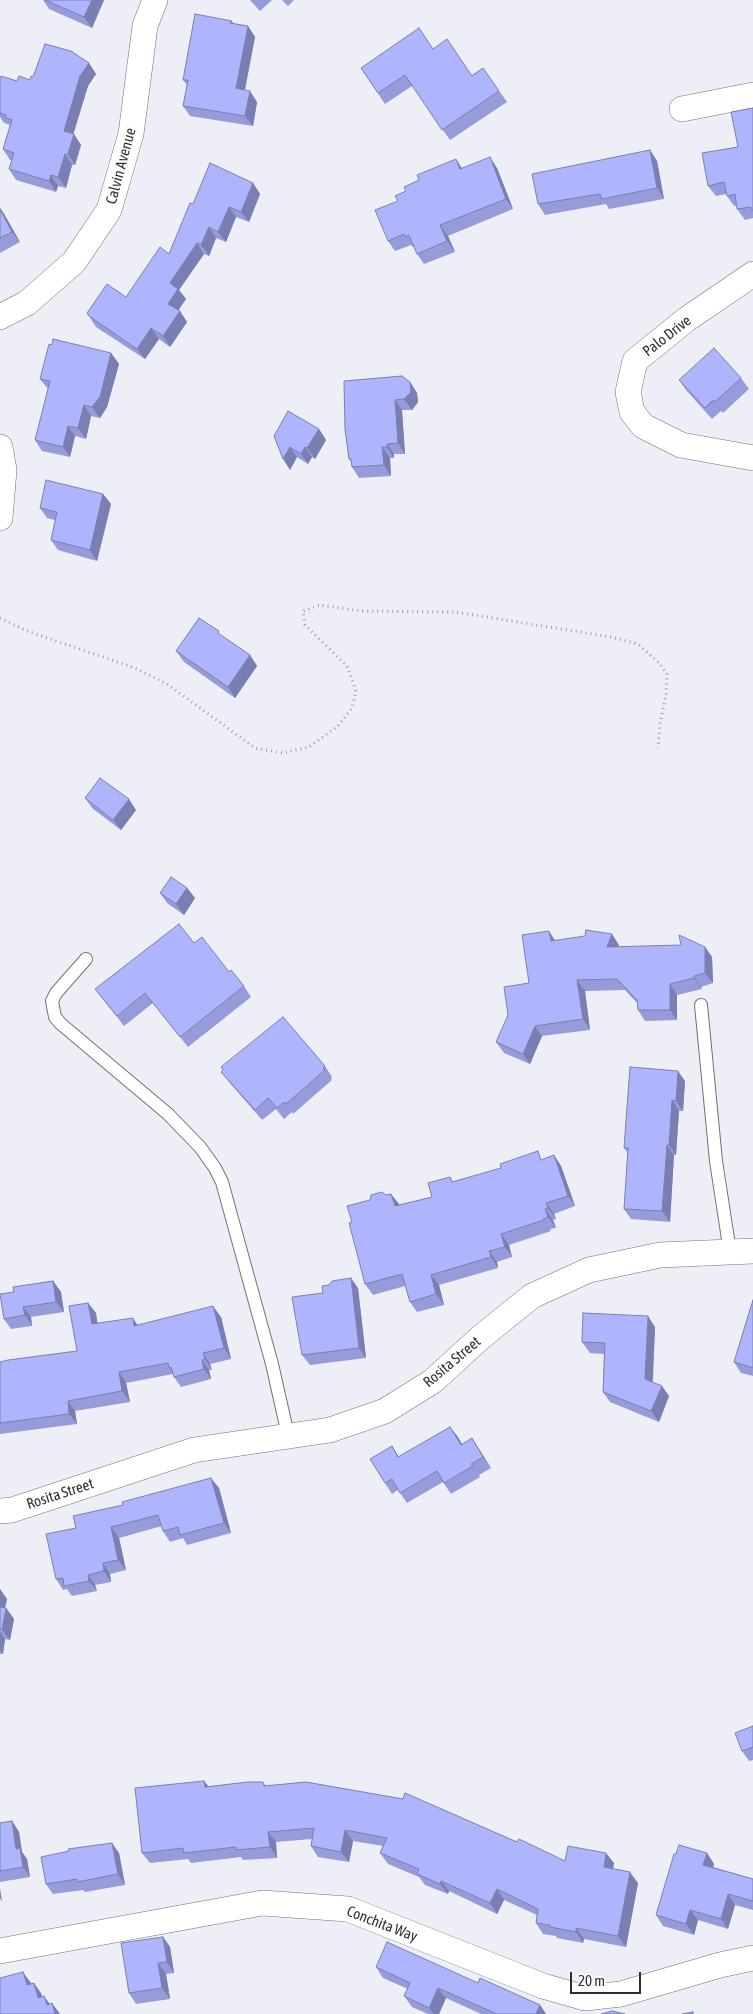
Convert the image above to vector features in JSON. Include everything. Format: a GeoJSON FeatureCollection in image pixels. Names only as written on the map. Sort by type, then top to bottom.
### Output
{"type":"FeatureCollection","features":[{"type":"Feature","properties":{"kind":"street","name":"Calvin Avenue"},"geometry":{"type":"LineString","coordinates":[[0,317],[27,303],[74,262],[109,210],[131,134],[145,26],[155,0]]}},
{"type":"Feature","properties":{"kind":"street"},"geometry":{"type":"LineString","coordinates":[[682,109],[753,95]]}},
{"type":"Feature","properties":{"kind":"street","name":"Palo Drive"},"geometry":{"type":"LineString","coordinates":[[753,274],[687,319],[635,361],[628,392],[632,412],[643,426],[681,445],[753,458]]}},
{"type":"Feature","properties":{"kind":"street"},"geometry":{"type":"LineString","coordinates":[[0,447],[4,470],[0,518]]}},
{"type":"Feature","properties":{"kind":"street","name":"Rosita Street"},"geometry":{"type":"LineString","coordinates":[[0,1511],[12,1510],[194,1450],[330,1430],[384,1411],[433,1381],[480,1338],[532,1296],[589,1270],[660,1255],[742,1252]]}},
{"type":"Feature","properties":{"kind":"street","name":"Conchita Way"},"geometry":{"type":"LineString","coordinates":[[0,1951],[262,1903],[348,1909],[543,1986],[585,1998],[621,1994],[720,1965],[753,1958]]}},
{"type":"Feature","properties":{"kind":"lane"},"geometry":{"type":"LineString","coordinates":[[86,959],[52,1001],[55,1016],[61,1024],[168,1114],[196,1142],[215,1168],[222,1182],[272,1364],[288,1435]]}},
{"type":"Feature","properties":{"kind":"lane"},"geometry":{"type":"LineString","coordinates":[[701,1005],[716,1161],[742,1252]]}},
{"type":"Feature","properties":{"kind":"path"},"geometry":{"type":"LineString","coordinates":[[0,618],[27,631],[135,668],[167,684],[255,748],[282,753],[309,747],[338,726],[352,708],[356,691],[347,666],[305,624],[303,610],[320,605],[361,611],[456,612],[611,637],[638,644],[659,663],[667,674],[666,696],[660,723],[658,748]]}},
{"type":"Feature","properties":{"kind":"building"},"geometry":{"type":"Polygon","coordinates":[[[45,0],[92,0],[84,17],[45,0]]]}},
{"type":"Feature","properties":{"kind":"building"},"geometry":{"type":"Polygon","coordinates":[[[195,14],[248,26],[236,88],[250,91],[245,116],[183,106],[188,80],[183,80],[195,14]]]}},
{"type":"Feature","properties":{"kind":"building"},"geometry":{"type":"Polygon","coordinates":[[[419,28],[433,49],[447,39],[472,76],[483,68],[499,91],[442,130],[405,75],[378,93],[361,68],[419,28]]]}},
{"type":"Feature","properties":{"kind":"building"},"geometry":{"type":"Polygon","coordinates":[[[45,44],[71,51],[89,63],[80,76],[64,131],[74,134],[68,154],[65,154],[58,177],[51,175],[49,181],[9,169],[14,153],[3,149],[12,120],[0,113],[1,76],[17,81],[19,76],[30,80],[31,76],[33,77],[45,44]]]}},
{"type":"Feature","properties":{"kind":"building"},"geometry":{"type":"Polygon","coordinates":[[[753,108],[753,210],[751,210],[751,207],[737,209],[735,194],[727,196],[724,182],[708,186],[702,153],[738,147],[731,112],[753,108]]]}},
{"type":"Feature","properties":{"kind":"building"},"geometry":{"type":"Polygon","coordinates":[[[650,150],[657,188],[602,199],[600,194],[538,204],[532,174],[650,150]]]}},
{"type":"Feature","properties":{"kind":"building"},"geometry":{"type":"Polygon","coordinates":[[[490,157],[506,199],[440,225],[447,241],[417,254],[409,235],[405,237],[404,234],[388,241],[375,210],[398,201],[395,196],[406,191],[404,187],[419,180],[417,175],[456,159],[460,169],[490,157]]]}},
{"type":"Feature","properties":{"kind":"building"},"geometry":{"type":"Polygon","coordinates":[[[210,163],[253,183],[241,212],[229,207],[218,232],[209,227],[201,245],[197,243],[170,283],[178,289],[168,304],[180,311],[163,336],[151,328],[137,349],[87,313],[107,284],[126,297],[160,247],[169,254],[190,203],[193,204],[210,163]]]}},
{"type":"Feature","properties":{"kind":"building"},"geometry":{"type":"Polygon","coordinates":[[[0,209],[12,232],[0,238],[0,209]]]}},
{"type":"Feature","properties":{"kind":"building"},"geometry":{"type":"Polygon","coordinates":[[[53,339],[111,353],[100,397],[92,407],[84,405],[78,428],[68,426],[63,447],[35,440],[50,381],[40,379],[49,344],[52,345],[53,339]]]}},
{"type":"Feature","properties":{"kind":"building"},"geometry":{"type":"Polygon","coordinates":[[[714,348],[741,378],[715,402],[713,400],[705,408],[679,380],[714,348]]]}},
{"type":"Feature","properties":{"kind":"building"},"geometry":{"type":"Polygon","coordinates":[[[402,376],[410,382],[411,392],[404,399],[395,400],[398,443],[387,444],[387,447],[382,447],[384,465],[352,467],[351,459],[349,459],[345,429],[344,381],[402,376]]]}},
{"type":"Feature","properties":{"kind":"building"},"geometry":{"type":"Polygon","coordinates":[[[288,411],[319,429],[301,454],[290,447],[283,459],[274,436],[288,411]]]}},
{"type":"Feature","properties":{"kind":"building"},"geometry":{"type":"Polygon","coordinates":[[[46,480],[103,494],[90,550],[51,540],[57,512],[40,508],[46,480]]]}},
{"type":"Feature","properties":{"kind":"building"},"geometry":{"type":"Polygon","coordinates":[[[199,618],[250,655],[228,687],[176,651],[199,618]]]}},
{"type":"Feature","properties":{"kind":"building"},"geometry":{"type":"Polygon","coordinates":[[[100,778],[129,799],[113,820],[85,798],[100,778]]]}},
{"type":"Feature","properties":{"kind":"building"},"geometry":{"type":"Polygon","coordinates":[[[171,877],[187,888],[176,904],[160,893],[171,877]]]}},
{"type":"Feature","properties":{"kind":"building"},"geometry":{"type":"Polygon","coordinates":[[[179,924],[194,943],[202,937],[229,972],[231,970],[244,986],[180,1037],[145,993],[117,1016],[95,989],[179,924]]]}},
{"type":"Feature","properties":{"kind":"building"},"geometry":{"type":"Polygon","coordinates":[[[586,930],[612,934],[607,947],[681,945],[679,935],[705,947],[705,973],[670,984],[670,1010],[638,1010],[637,1000],[617,979],[577,980],[583,1019],[535,1026],[523,1054],[496,1042],[508,1015],[504,987],[529,983],[522,935],[549,931],[551,941],[585,936],[586,930]]]}},
{"type":"Feature","properties":{"kind":"building"},"geometry":{"type":"Polygon","coordinates":[[[283,1017],[325,1066],[323,1068],[325,1070],[286,1104],[284,1102],[277,1108],[268,1098],[255,1110],[221,1072],[223,1070],[221,1067],[283,1017]]]}},
{"type":"Feature","properties":{"kind":"building"},"geometry":{"type":"Polygon","coordinates":[[[630,1067],[678,1071],[676,1101],[672,1100],[662,1211],[624,1209],[628,1148],[624,1148],[630,1067]]]}},
{"type":"Feature","properties":{"kind":"building"},"geometry":{"type":"Polygon","coordinates":[[[538,1151],[541,1160],[554,1155],[568,1196],[546,1203],[548,1208],[545,1209],[548,1217],[501,1234],[505,1247],[489,1251],[491,1257],[431,1275],[436,1294],[410,1302],[402,1274],[365,1284],[349,1223],[352,1222],[347,1206],[370,1200],[371,1195],[382,1192],[386,1195],[391,1194],[395,1206],[432,1197],[428,1183],[450,1177],[452,1182],[501,1168],[500,1164],[538,1151]]]}},
{"type":"Feature","properties":{"kind":"building"},"geometry":{"type":"Polygon","coordinates":[[[351,1278],[359,1348],[302,1355],[292,1297],[323,1293],[322,1286],[329,1285],[332,1281],[351,1278]]]}},
{"type":"Feature","properties":{"kind":"building"},"geometry":{"type":"Polygon","coordinates":[[[53,1281],[56,1302],[23,1307],[25,1315],[4,1319],[0,1294],[14,1292],[13,1287],[53,1281]]]}},
{"type":"Feature","properties":{"kind":"building"},"geometry":{"type":"Polygon","coordinates":[[[753,1300],[753,1368],[734,1362],[753,1300]]]}},
{"type":"Feature","properties":{"kind":"building"},"geometry":{"type":"Polygon","coordinates":[[[88,1303],[92,1324],[133,1318],[134,1326],[213,1306],[224,1348],[203,1353],[205,1359],[202,1360],[204,1369],[174,1377],[168,1363],[119,1372],[122,1391],[68,1401],[69,1414],[0,1423],[0,1362],[77,1351],[69,1306],[88,1303]]]}},
{"type":"Feature","properties":{"kind":"building"},"geometry":{"type":"Polygon","coordinates":[[[583,1313],[648,1316],[645,1379],[662,1386],[651,1411],[603,1392],[605,1343],[582,1342],[583,1313]]]}},
{"type":"Feature","properties":{"kind":"building"},"geometry":{"type":"Polygon","coordinates":[[[450,1427],[461,1445],[472,1438],[483,1457],[471,1464],[473,1466],[444,1483],[437,1471],[400,1493],[392,1479],[385,1483],[370,1459],[392,1446],[398,1457],[450,1427]]]}},
{"type":"Feature","properties":{"kind":"building"},"geometry":{"type":"Polygon","coordinates":[[[211,1478],[224,1523],[180,1535],[178,1527],[163,1531],[158,1515],[111,1527],[118,1560],[103,1563],[104,1571],[88,1575],[89,1581],[64,1586],[63,1578],[56,1579],[46,1534],[76,1528],[73,1516],[123,1505],[122,1502],[211,1478]]]}},
{"type":"Feature","properties":{"kind":"building"},"geometry":{"type":"Polygon","coordinates":[[[0,1607],[6,1608],[2,1630],[0,1629],[0,1607]]]}},
{"type":"Feature","properties":{"kind":"building"},"geometry":{"type":"Polygon","coordinates":[[[753,1726],[753,1747],[742,1751],[735,1733],[753,1726]]]}},
{"type":"Feature","properties":{"kind":"building"},"geometry":{"type":"Polygon","coordinates":[[[204,1781],[205,1787],[248,1782],[263,1782],[264,1786],[306,1782],[403,1799],[405,1793],[517,1842],[519,1839],[565,1861],[568,1846],[606,1853],[604,1867],[630,1872],[618,1936],[576,1928],[576,1932],[536,1923],[538,1909],[497,1889],[490,1903],[441,1881],[440,1884],[417,1874],[419,1869],[380,1853],[387,1838],[345,1830],[341,1852],[311,1846],[314,1828],[268,1832],[270,1847],[236,1850],[236,1847],[184,1853],[183,1848],[142,1853],[135,1788],[204,1781]]]}},
{"type":"Feature","properties":{"kind":"building"},"geometry":{"type":"Polygon","coordinates":[[[12,1821],[16,1849],[20,1848],[23,1867],[0,1871],[0,1823],[12,1821]]]}},
{"type":"Feature","properties":{"kind":"building"},"geometry":{"type":"Polygon","coordinates":[[[112,1843],[118,1874],[77,1882],[77,1879],[46,1884],[41,1857],[69,1851],[68,1849],[112,1843]]]}},
{"type":"Feature","properties":{"kind":"building"},"geometry":{"type":"Polygon","coordinates":[[[679,1845],[707,1853],[703,1865],[753,1879],[753,1901],[728,1894],[721,1919],[690,1910],[686,1924],[656,1915],[674,1854],[676,1854],[679,1845]]]}},
{"type":"Feature","properties":{"kind":"building"},"geometry":{"type":"Polygon","coordinates":[[[163,1937],[167,1962],[158,1963],[162,1988],[129,1993],[121,1943],[163,1937]]]}},
{"type":"Feature","properties":{"kind":"building"},"geometry":{"type":"Polygon","coordinates":[[[387,1942],[478,1983],[480,1978],[540,2005],[536,2014],[497,2014],[438,1988],[429,2008],[404,1996],[410,1983],[376,1967],[387,1942]]]}},
{"type":"Feature","properties":{"kind":"building"},"geometry":{"type":"Polygon","coordinates":[[[23,1972],[27,1985],[34,1983],[38,1998],[44,1996],[47,2005],[52,2003],[55,2014],[0,2014],[0,1978],[23,1972]]]}},
{"type":"Feature","properties":{"kind":"building"},"geometry":{"type":"Polygon","coordinates":[[[612,2011],[625,2014],[601,2014],[612,2011]]]}}]}
